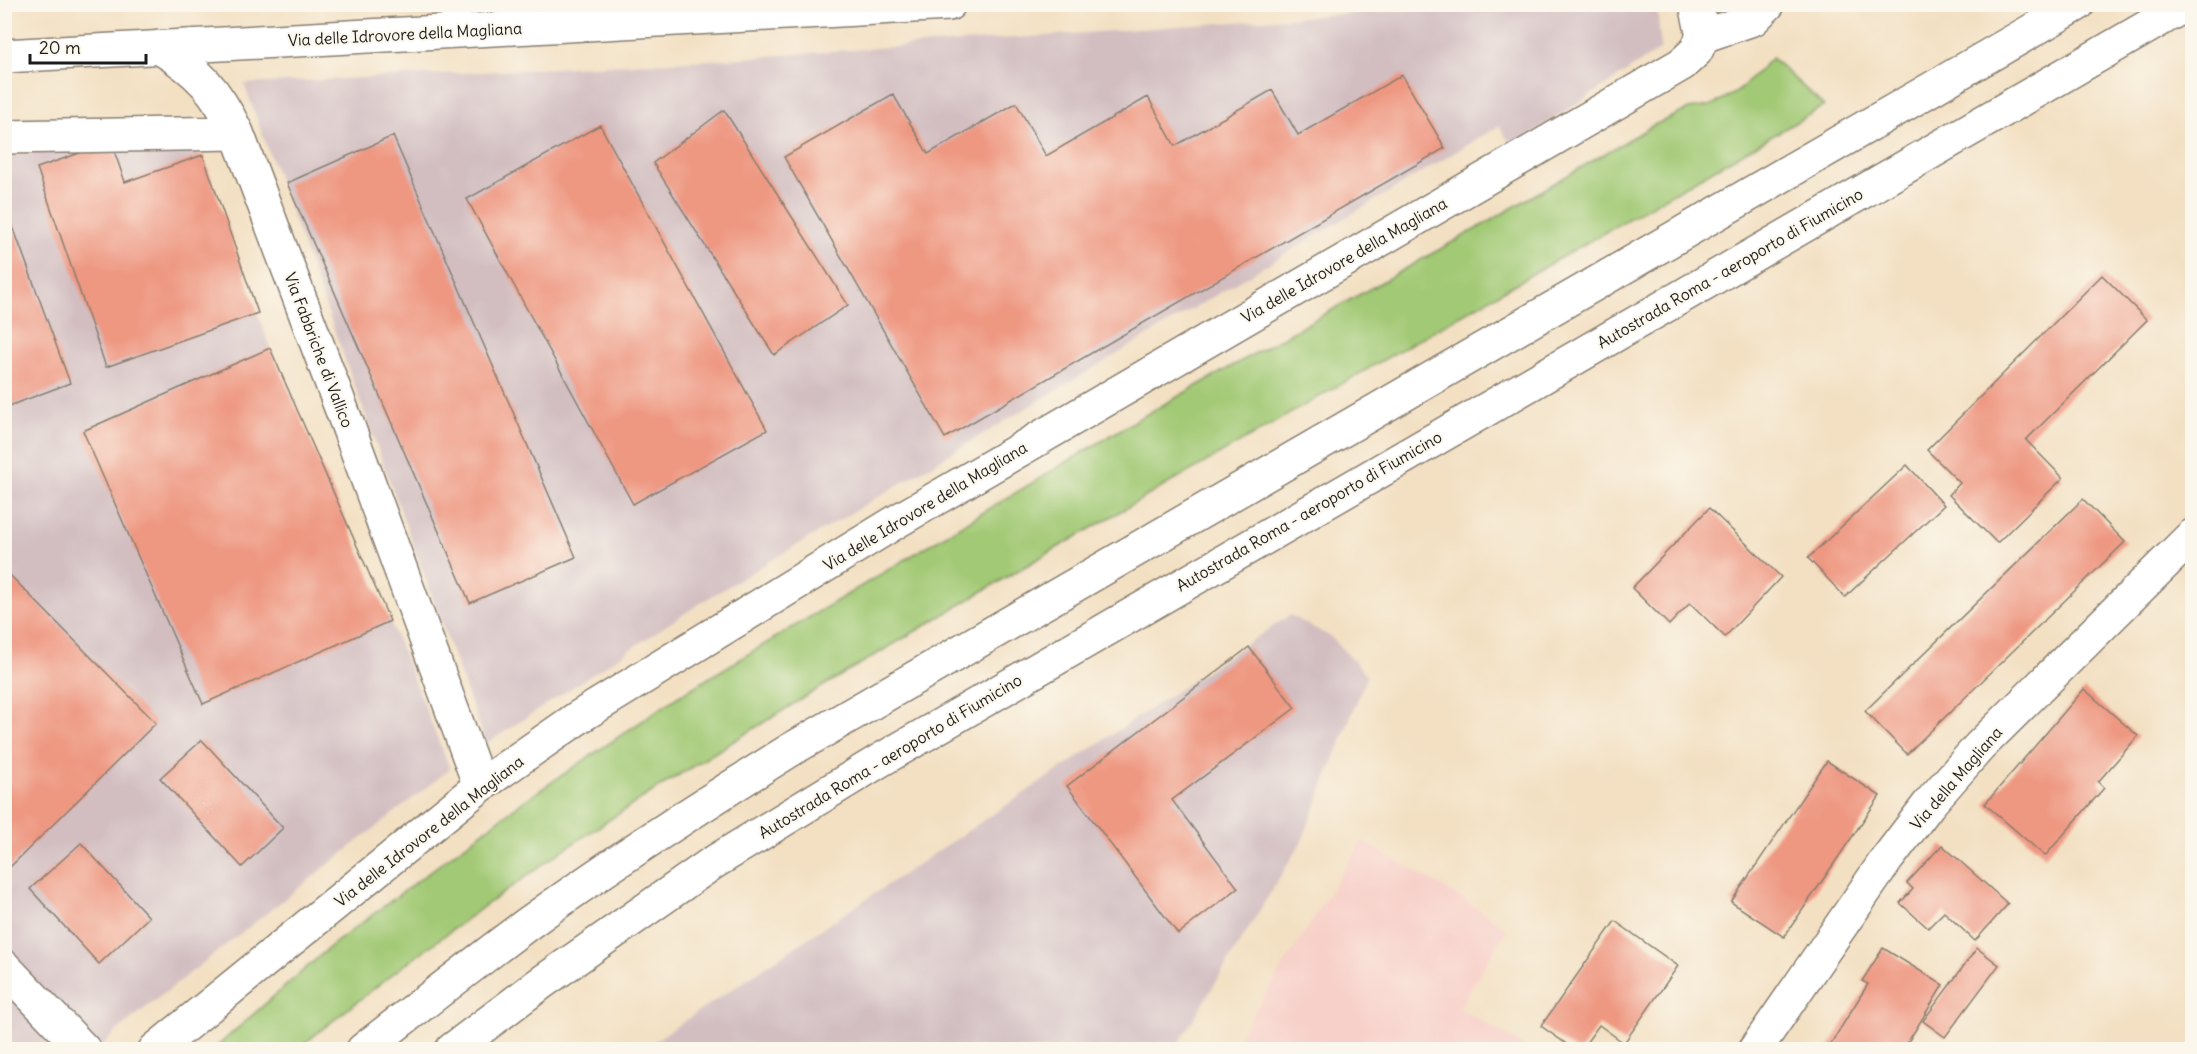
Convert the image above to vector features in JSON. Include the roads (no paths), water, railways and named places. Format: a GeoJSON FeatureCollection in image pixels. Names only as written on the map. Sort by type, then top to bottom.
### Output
{"type":"FeatureCollection","features":[{"type":"Feature","properties":{"kind":"main road","name":"Via delle Idrovore della Magliana"},"geometry":{"type":"LineString","coordinates":[[4,56],[949,4]]}},
{"type":"Feature","properties":{"kind":"main road"},"geometry":{"type":"LineString","coordinates":[[1696,4],[1703,36],[1753,19],[1767,4]]}},
{"type":"Feature","properties":{"kind":"main road"},"geometry":{"type":"LineString","coordinates":[[363,1050],[574,891],[716,796],[792,749],[2078,4]]}},
{"type":"Feature","properties":{"kind":"main road","name":"Autostrada Roma - aeroporto di Fiumicino"},"geometry":{"type":"LineString","coordinates":[[452,1050],[541,983],[711,864],[879,761],[2187,4]]}},
{"type":"Feature","properties":{"kind":"main road","name":"Via delle Idrovore della Magliana"},"geometry":{"type":"LineString","coordinates":[[155,1050],[480,786],[579,717],[899,520],[1682,64],[1696,51],[1703,36]]}},
{"type":"Feature","properties":{"kind":"main road","name":"Via Fabbriche di Vallico"},"geometry":{"type":"LineString","coordinates":[[159,47],[186,64],[207,84],[224,108],[237,133],[348,426],[480,786]]}},
{"type":"Feature","properties":{"kind":"main road"},"geometry":{"type":"LineString","coordinates":[[4,137],[237,133]]}},
{"type":"Feature","properties":{"kind":"main road","name":"Via della Magliana"},"geometry":{"type":"LineString","coordinates":[[1755,1050],[1887,859],[1929,804],[1979,747],[2193,536]]}},
{"type":"Feature","properties":{"kind":"main road"},"geometry":{"type":"LineString","coordinates":[[4,967],[84,1050]]}}]}
